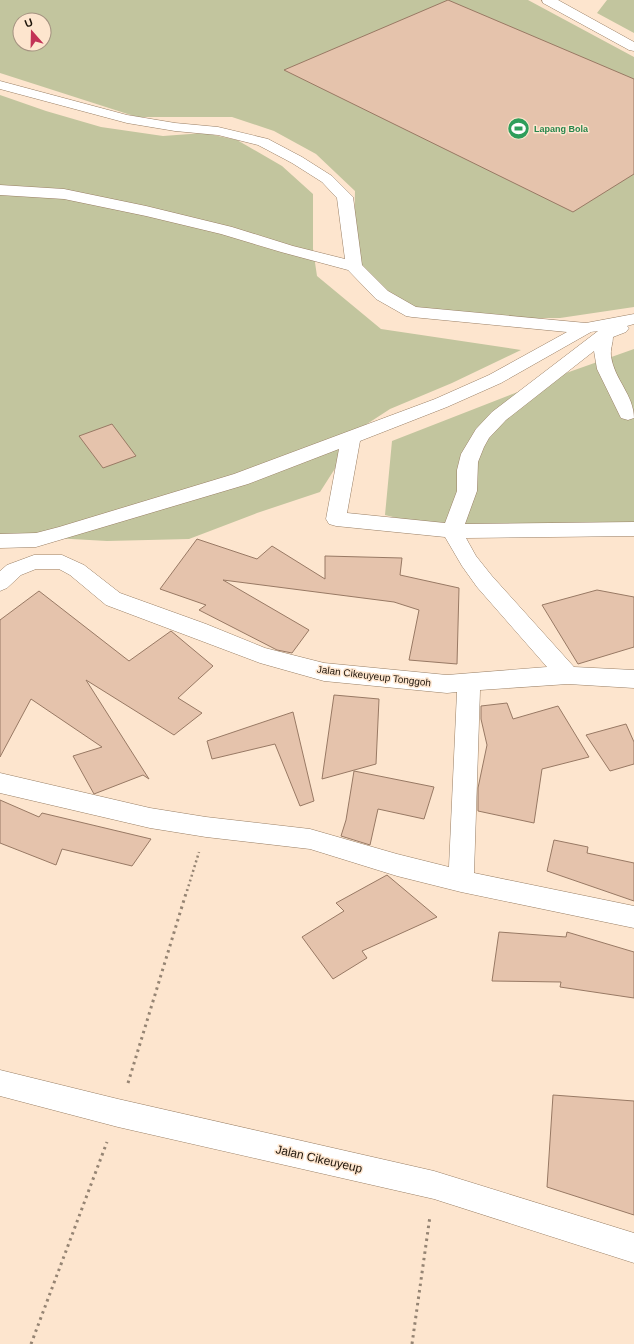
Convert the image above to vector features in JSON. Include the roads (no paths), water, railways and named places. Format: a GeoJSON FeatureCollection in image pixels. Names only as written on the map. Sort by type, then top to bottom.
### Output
{"type":"FeatureCollection","features":[{"type":"Feature","properties":{"kind":"street"},"geometry":{"type":"LineString","coordinates":[[553,2],[571,0]]}},
{"type":"Feature","properties":{"kind":"street"},"geometry":{"type":"LineString","coordinates":[[553,2],[634,47]]}},
{"type":"Feature","properties":{"kind":"street"},"geometry":{"type":"LineString","coordinates":[[0,85],[127,120],[218,131],[263,142],[297,160],[327,179],[345,198],[354,266]]}},
{"type":"Feature","properties":{"kind":"street"},"geometry":{"type":"LineString","coordinates":[[0,190],[64,194],[146,211],[226,230],[287,249],[354,266],[382,295],[412,312],[586,328],[634,321]]}},
{"type":"Feature","properties":{"kind":"street"},"geometry":{"type":"LineString","coordinates":[[568,675],[483,580],[460,550],[453,531],[466,492],[467,468],[474,446],[485,431],[499,416],[605,334],[634,321]]}},
{"type":"Feature","properties":{"kind":"street"},"geometry":{"type":"LineString","coordinates":[[0,541],[36,540],[60,534],[241,479],[441,403],[494,379],[586,328]]}},
{"type":"Feature","properties":{"kind":"street"},"geometry":{"type":"LineString","coordinates":[[605,334],[602,355],[606,369],[628,414]]}},
{"type":"Feature","properties":{"kind":"street"},"geometry":{"type":"LineString","coordinates":[[351,437],[336,520],[453,531],[634,529]]}},
{"type":"Feature","properties":{"kind":"street","name":"Jalan Cikeuyeup Tonggoh"},"geometry":{"type":"LineString","coordinates":[[0,583],[14,570],[34,562],[62,562],[77,570],[113,600],[198,630],[260,655],[324,672],[447,684],[538,676],[568,675],[634,679]]}},
{"type":"Feature","properties":{"kind":"street"},"geometry":{"type":"LineString","coordinates":[[461,880],[469,682]]}},
{"type":"Feature","properties":{"kind":"street"},"geometry":{"type":"LineString","coordinates":[[0,783],[58,795],[150,818],[206,827],[310,839],[397,865],[634,917]]}},
{"type":"Feature","properties":{"kind":"street","name":"Jalan Cikeuyeup"},"geometry":{"type":"LineString","coordinates":[[0,1083],[118,1113],[434,1185],[634,1248]]}},
{"type":"Feature","properties":{"kind":"place","name":"Lapang Bola"},"geometry":{"type":"Point","coordinates":[519,129]}}]}
